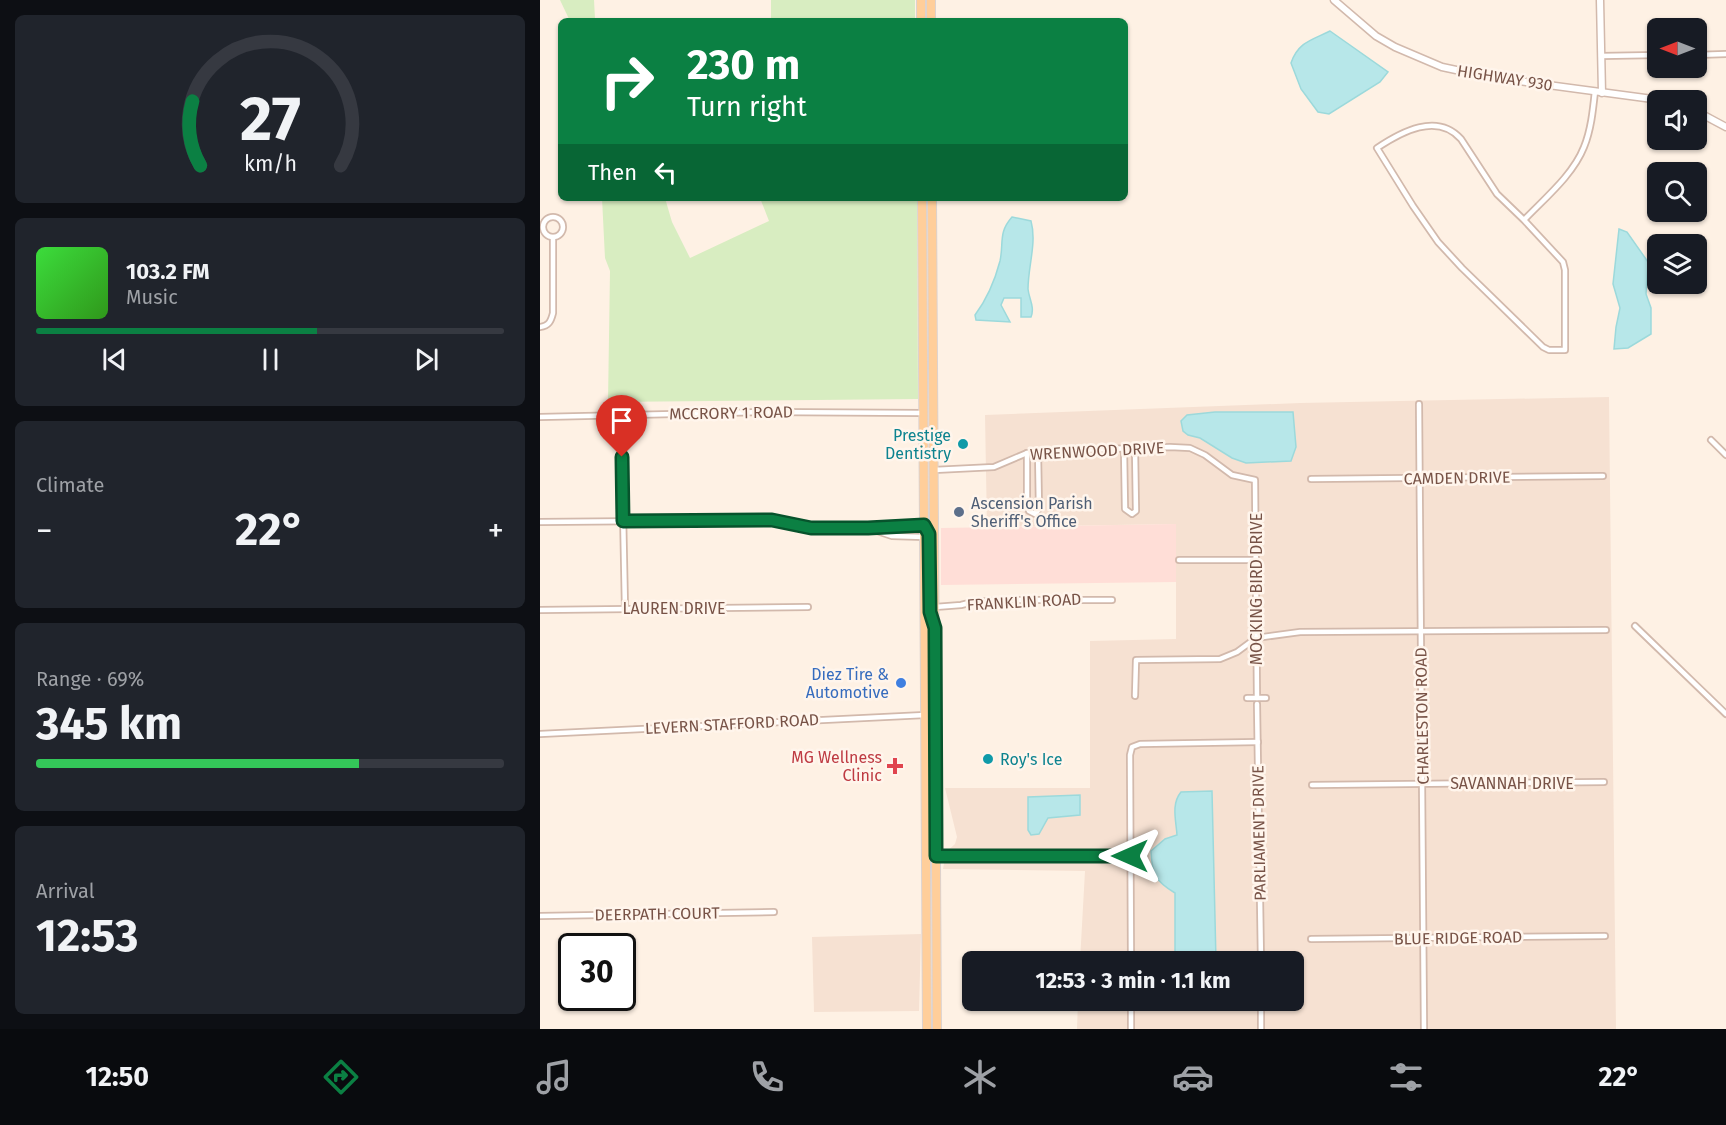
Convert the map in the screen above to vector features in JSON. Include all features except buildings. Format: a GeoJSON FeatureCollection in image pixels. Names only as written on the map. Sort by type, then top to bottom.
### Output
{"type":"FeatureCollection","features":[{"type":"Feature","properties":{"kind":"main road"},"geometry":{"type":"LineString","coordinates":[[921,0],[921,18]]}},
{"type":"Feature","properties":{"kind":"main road"},"geometry":{"type":"LineString","coordinates":[[931,0],[931,18]]}},
{"type":"Feature","properties":{"kind":"main road"},"geometry":{"type":"LineString","coordinates":[[922,201],[924,537],[930,612],[935,628]]}},
{"type":"Feature","properties":{"kind":"main road"},"geometry":{"type":"LineString","coordinates":[[932,201],[937,1029]]}},
{"type":"Feature","properties":{"kind":"main road"},"geometry":{"type":"LineString","coordinates":[[922,326],[926,345],[926,369],[933,377]]}},
{"type":"Feature","properties":{"kind":"main road"},"geometry":{"type":"LineString","coordinates":[[923,413],[929,418],[929,455],[934,470]]}},
{"type":"Feature","properties":{"kind":"main road"},"geometry":{"type":"LineString","coordinates":[[924,525],[929,534],[925,715],[927,1029]]}},
{"type":"Feature","properties":{"kind":"main road"},"geometry":{"type":"LineString","coordinates":[[925,715],[929,718],[930,741],[935,750]]}},
{"type":"Feature","properties":{"kind":"main road"},"geometry":{"type":"LineString","coordinates":[[926,799],[929,826],[936,837]]}},
{"type":"Feature","properties":{"kind":"street","name":"HIGHWAY 930"},"geometry":{"type":"LineString","coordinates":[[1334,0],[1376,36],[1411,55],[1442,67],[1461,72],[1647,98]]}},
{"type":"Feature","properties":{"kind":"street"},"geometry":{"type":"LineString","coordinates":[[1524,220],[1572,168],[1583,150],[1598,92],[1601,56],[1600,0]]}},
{"type":"Feature","properties":{"kind":"street"},"geometry":{"type":"LineString","coordinates":[[1707,55],[1726,54]]}},
{"type":"Feature","properties":{"kind":"street"},"geometry":{"type":"LineString","coordinates":[[1601,56],[1647,55]]}},
{"type":"Feature","properties":{"kind":"street"},"geometry":{"type":"LineString","coordinates":[[1707,117],[1726,127]]}},
{"type":"Feature","properties":{"kind":"street"},"geometry":{"type":"LineString","coordinates":[[1426,126],[1454,131],[1497,194],[1524,220],[1563,262],[1565,270],[1565,350],[1549,350],[1543,347],[1462,268],[1428,229],[1377,148],[1414,127],[1426,126]]}},
{"type":"Feature","properties":{"kind":"street"},"geometry":{"type":"LineString","coordinates":[[554,217],[562,223],[562,229],[559,235],[553,237],[546,235],[543,226],[545,220],[554,217]]}},
{"type":"Feature","properties":{"kind":"street"},"geometry":{"type":"LineString","coordinates":[[541,327],[551,321],[553,313],[553,237]]}},
{"type":"Feature","properties":{"kind":"street","name":"CHARLESTON ROAD"},"geometry":{"type":"LineString","coordinates":[[1419,404],[1424,1029]]}},
{"type":"Feature","properties":{"kind":"street","name":"MCCRORY 1 ROAD"},"geometry":{"type":"LineString","coordinates":[[540,417],[767,412],[923,413]]}},
{"type":"Feature","properties":{"kind":"street"},"geometry":{"type":"LineString","coordinates":[[621,415],[625,608]]}},
{"type":"Feature","properties":{"kind":"street"},"geometry":{"type":"LineString","coordinates":[[1711,440],[1726,455]]}},
{"type":"Feature","properties":{"kind":"street","name":"WRENWOOD DRIVE"},"geometry":{"type":"LineString","coordinates":[[934,470],[994,467],[1027,453],[1038,451],[1190,448],[1205,455],[1232,475],[1255,480]]}},
{"type":"Feature","properties":{"kind":"street"},"geometry":{"type":"LineString","coordinates":[[1124,450],[1125,509],[1132,514],[1136,511],[1136,449]]}},
{"type":"Feature","properties":{"kind":"street"},"geometry":{"type":"LineString","coordinates":[[1027,453],[1027,505],[1029,511],[1035,514],[1039,509],[1038,451]]}},
{"type":"Feature","properties":{"kind":"street","name":"CAMDEN DRIVE"},"geometry":{"type":"LineString","coordinates":[[1311,479],[1603,476]]}},
{"type":"Feature","properties":{"kind":"street","name":"MOCKING BIRD DRIVE"},"geometry":{"type":"LineString","coordinates":[[1255,480],[1257,701]]}},
{"type":"Feature","properties":{"kind":"street"},"geometry":{"type":"LineString","coordinates":[[540,522],[772,520],[811,528],[924,525]]}},
{"type":"Feature","properties":{"kind":"street"},"geometry":{"type":"LineString","coordinates":[[868,528],[892,536],[924,537]]}},
{"type":"Feature","properties":{"kind":"street"},"geometry":{"type":"LineString","coordinates":[[1179,560],[1256,560]]}},
{"type":"Feature","properties":{"kind":"street","name":"FRANKLIN ROAD"},"geometry":{"type":"LineString","coordinates":[[935,607],[1008,600],[1113,600]]}},
{"type":"Feature","properties":{"kind":"street","name":"LAUREN DRIVE"},"geometry":{"type":"LineString","coordinates":[[540,610],[808,607]]}},
{"type":"Feature","properties":{"kind":"street"},"geometry":{"type":"LineString","coordinates":[[1635,626],[1726,714]]}},
{"type":"Feature","properties":{"kind":"street"},"geometry":{"type":"LineString","coordinates":[[1135,696],[1136,660],[1220,659],[1237,652],[1256,638],[1300,632],[1606,630]]}},
{"type":"Feature","properties":{"kind":"street"},"geometry":{"type":"LineString","coordinates":[[1247,698],[1257,701],[1266,698]]}},
{"type":"Feature","properties":{"kind":"street","name":"PARLIAMENT DRIVE"},"geometry":{"type":"LineString","coordinates":[[1257,701],[1261,951]]}},
{"type":"Feature","properties":{"kind":"street","name":"LEVERN STAFFORD ROAD"},"geometry":{"type":"LineString","coordinates":[[540,734],[925,715]]}},
{"type":"Feature","properties":{"kind":"street"},"geometry":{"type":"LineString","coordinates":[[1131,951],[1130,754],[1132,747],[1140,744],[1258,742]]}},
{"type":"Feature","properties":{"kind":"street","name":"SAVANNAH DRIVE"},"geometry":{"type":"LineString","coordinates":[[1312,785],[1604,782]]}},
{"type":"Feature","properties":{"kind":"street"},"geometry":{"type":"LineString","coordinates":[[936,856],[1130,856]]}},
{"type":"Feature","properties":{"kind":"street","name":"DEERPATH COURT"},"geometry":{"type":"LineString","coordinates":[[540,916],[774,912]]}},
{"type":"Feature","properties":{"kind":"street","name":"BLUE RIDGE ROAD"},"geometry":{"type":"LineString","coordinates":[[1311,939],[1605,936]]}},
{"type":"Feature","properties":{"kind":"street"},"geometry":{"type":"LineString","coordinates":[[1131,1011],[1131,1029]]}},
{"type":"Feature","properties":{"kind":"street"},"geometry":{"type":"LineString","coordinates":[[1261,1011],[1261,1029]]}},
{"type":"Feature","properties":{"kind":"shaded area"},"geometry":{"type":"Polygon","coordinates":[[[1609,397],[1616,1029],[1077,1029],[1078,1011],[1304,1011],[1304,951],[1081,951],[1085,871],[943,869],[946,852],[955,844],[957,837],[945,788],[1090,788],[1090,641],[1176,639],[1176,524],[987,527],[985,415],[1300,403],[1609,397]]]}},
{"type":"Feature","properties":{"kind":"shaded area"},"geometry":{"type":"Polygon","coordinates":[[[1176,524],[1176,582],[941,585],[941,528],[1176,524]]]}},
{"type":"Feature","properties":{"kind":"shaded area"},"geometry":{"type":"Polygon","coordinates":[[[921,934],[919,1011],[814,1012],[812,937],[921,934]]]}},
{"type":"Feature","properties":{"kind":"green space"},"geometry":{"type":"Polygon","coordinates":[[[560,0],[594,0],[595,18],[569,18],[560,0]]]}},
{"type":"Feature","properties":{"kind":"green space"},"geometry":{"type":"Polygon","coordinates":[[[771,0],[915,0],[915,18],[771,18],[771,0]]]}},
{"type":"Feature","properties":{"kind":"green space"},"geometry":{"type":"Polygon","coordinates":[[[602,201],[666,201],[672,222],[690,258],[769,221],[761,201],[917,201],[918,399],[608,402],[610,271],[605,258],[602,201]]]}},
{"type":"Feature","properties":{"kind":"water"},"geometry":{"type":"Polygon","coordinates":[[[1330,31],[1388,72],[1380,82],[1329,114],[1318,112],[1301,89],[1291,63],[1302,46],[1330,31]]]}},
{"type":"Feature","properties":{"kind":"water"},"geometry":{"type":"Polygon","coordinates":[[[1012,217],[1031,221],[1033,229],[1028,289],[1032,306],[1031,317],[1021,317],[1021,298],[1004,298],[1001,305],[1010,322],[976,320],[975,315],[996,275],[1003,233],[1012,217]]]}},
{"type":"Feature","properties":{"kind":"water"},"geometry":{"type":"Polygon","coordinates":[[[1619,229],[1627,232],[1647,261],[1646,294],[1651,308],[1651,334],[1628,348],[1614,349],[1620,308],[1613,284],[1619,229]]]}},
{"type":"Feature","properties":{"kind":"water"},"geometry":{"type":"Polygon","coordinates":[[[1215,412],[1293,412],[1296,447],[1291,461],[1246,463],[1232,458],[1200,438],[1183,431],[1181,421],[1187,415],[1215,412]]]}},
{"type":"Feature","properties":{"kind":"water"},"geometry":{"type":"Polygon","coordinates":[[[1212,791],[1216,951],[1175,951],[1175,893],[1159,881],[1152,866],[1151,851],[1165,839],[1177,835],[1175,807],[1181,792],[1212,791]]]}},
{"type":"Feature","properties":{"kind":"water"},"geometry":{"type":"Polygon","coordinates":[[[1080,795],[1080,815],[1048,818],[1039,834],[1031,835],[1028,830],[1028,797],[1080,795]]]}},
{"type":"Feature","properties":{"kind":"place","name":"Prestige Dentistry"},"geometry":{"type":"Point","coordinates":[963,444]}},
{"type":"Feature","properties":{"kind":"place","name":"Ascension Parish Sheriff's Office"},"geometry":{"type":"Point","coordinates":[959,512]}},
{"type":"Feature","properties":{"kind":"place","name":"Diez Tire & Automotive"},"geometry":{"type":"Point","coordinates":[901,683]}},
{"type":"Feature","properties":{"kind":"place","name":"Roy's Ice"},"geometry":{"type":"Point","coordinates":[988,759]}},
{"type":"Feature","properties":{"kind":"place","name":"MG Wellness Clinic"},"geometry":{"type":"Point","coordinates":[895,766]}},
{"type":"Feature","properties":{"kind":"route"},"geometry":{"type":"LineString","coordinates":[[622,457],[623,521],[772,520],[811,528],[924,525],[929,534],[930,612],[935,628],[936,856],[1130,856]]}}]}
